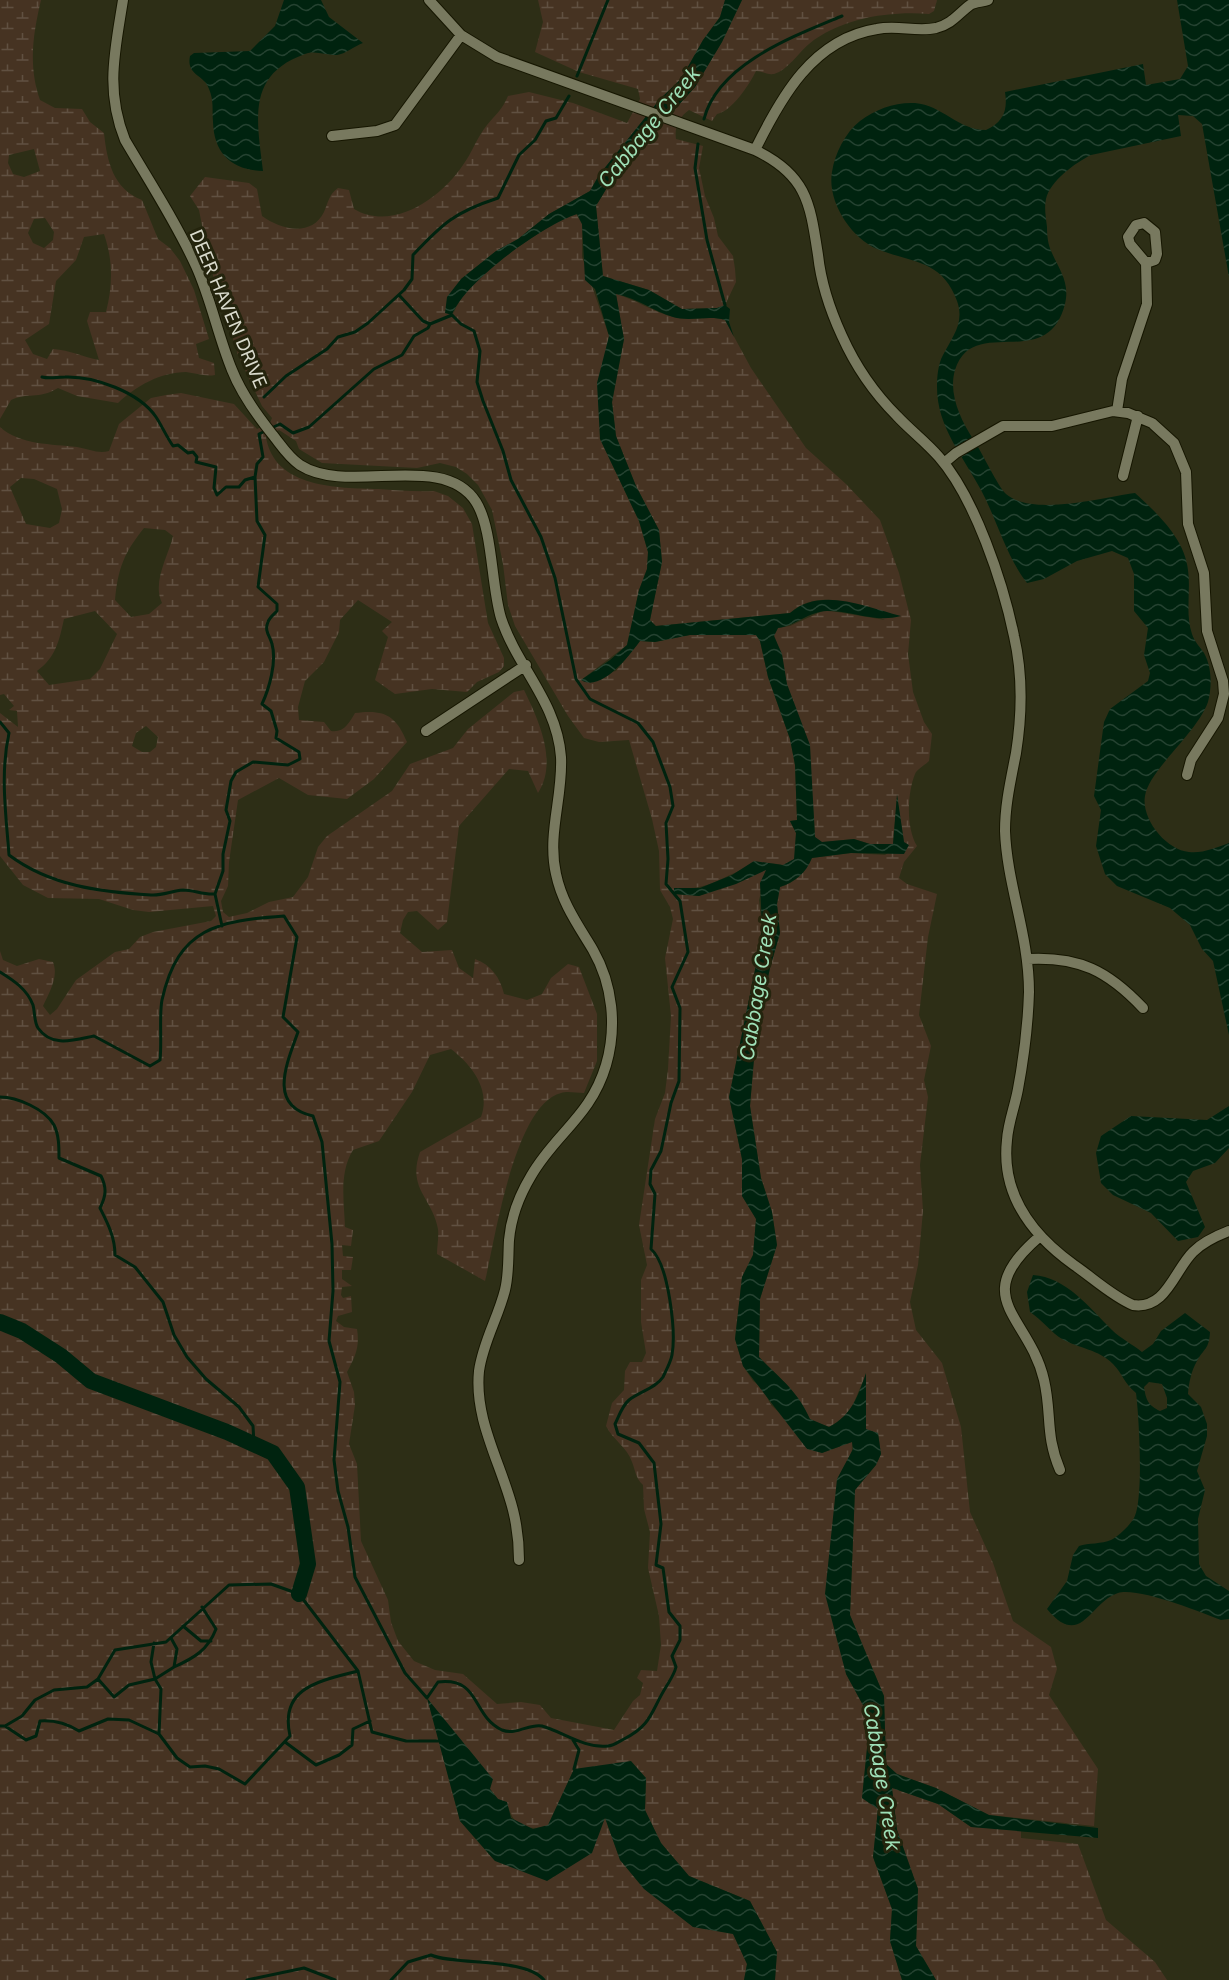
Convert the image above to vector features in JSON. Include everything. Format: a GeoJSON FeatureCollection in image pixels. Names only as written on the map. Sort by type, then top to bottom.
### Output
{"type":"FeatureCollection","features":[{"type":"Feature","properties":{"kind":"street","name":"DEER HAVEN DRIVE"},"geometry":{"type":"LineString","coordinates":[[123,0],[112,74],[112,93],[118,122],[125,140],[194,261],[234,375],[273,436],[295,462],[323,475],[439,478],[465,489],[481,512],[499,611],[505,629],[553,718],[561,754],[552,843],[556,876],[566,906],[601,967],[612,1015],[608,1058],[592,1099],[575,1123],[534,1170],[519,1198],[509,1237],[506,1286],[481,1360],[478,1388],[483,1423],[513,1512],[519,1560]]}},
{"type":"Feature","properties":{"kind":"street"},"geometry":{"type":"LineString","coordinates":[[429,0],[461,35],[497,57],[755,150],[785,167],[806,194],[814,220],[824,286],[852,357],[880,398],[944,463],[961,491],[990,555],[1005,600],[1018,661],[1020,722],[1006,804],[1005,828],[1007,852],[1027,959],[1028,1018],[1006,1153],[1014,1197],[1028,1223],[1039,1237],[1127,1302],[1140,1306],[1159,1298],[1197,1247],[1229,1231]]}},
{"type":"Feature","properties":{"kind":"street"},"geometry":{"type":"LineString","coordinates":[[755,150],[792,84],[806,68],[833,45],[874,29],[902,27],[920,30],[944,25],[962,14],[971,2],[988,0]]}},
{"type":"Feature","properties":{"kind":"street"},"geometry":{"type":"LineString","coordinates":[[332,136],[377,131],[395,125],[461,35]]}},
{"type":"Feature","properties":{"kind":"street"},"geometry":{"type":"LineString","coordinates":[[1117,411],[1122,379],[1147,304],[1146,263]]}},
{"type":"Feature","properties":{"kind":"street"},"geometry":{"type":"LineString","coordinates":[[944,463],[978,439],[1004,426],[1052,426],[1089,415],[1117,411],[1138,416],[1166,433],[1183,459],[1186,472],[1188,524],[1204,573],[1207,631],[1223,681],[1224,694],[1218,718],[1191,760],[1186,775]]}},
{"type":"Feature","properties":{"kind":"street"},"geometry":{"type":"LineString","coordinates":[[1123,476],[1138,416]]}},
{"type":"Feature","properties":{"kind":"street"},"geometry":{"type":"LineString","coordinates":[[426,731],[526,665]]}},
{"type":"Feature","properties":{"kind":"street"},"geometry":{"type":"LineString","coordinates":[[1027,959],[1063,959],[1090,967],[1114,981],[1143,1008]]}},
{"type":"Feature","properties":{"kind":"street"},"geometry":{"type":"LineString","coordinates":[[1039,1237],[1018,1254],[1010,1267],[1005,1282],[1005,1298],[1010,1314],[1026,1337],[1042,1371],[1048,1406],[1049,1438],[1060,1470]]}},
{"type":"Feature","properties":{"kind":"green space"},"geometry":{"type":"Polygon","coordinates":[[[0,0],[41,0],[33,50],[34,75],[40,100],[55,108],[82,109],[90,122],[104,133],[113,173],[124,189],[142,200],[158,239],[170,248],[180,261],[194,290],[209,339],[196,344],[199,358],[214,363],[215,375],[186,372],[167,374],[141,386],[118,403],[77,396],[58,388],[44,394],[22,396],[11,400],[0,419],[0,0]],[[34,149],[9,155],[8,163],[13,174],[24,177],[40,171],[34,149]],[[45,218],[34,219],[28,233],[33,243],[44,248],[53,240],[54,232],[45,218]],[[104,234],[84,237],[76,260],[56,281],[49,324],[25,340],[33,354],[47,359],[53,349],[99,360],[87,321],[90,312],[106,312],[111,282],[110,263],[104,234]]]}},
{"type":"Feature","properties":{"kind":"green space"},"geometry":{"type":"Polygon","coordinates":[[[538,0],[725,0],[720,17],[703,40],[681,79],[660,99],[599,175],[590,191],[549,214],[461,279],[453,315],[460,300],[484,273],[561,219],[576,214],[582,224],[582,257],[609,336],[600,439],[639,521],[648,552],[647,569],[639,590],[627,645],[581,680],[616,671],[640,641],[655,642],[690,635],[756,635],[760,641],[768,677],[790,739],[795,765],[797,820],[790,821],[796,833],[795,859],[783,865],[751,866],[700,887],[675,888],[674,894],[699,896],[767,869],[759,900],[762,928],[756,965],[729,1097],[742,1159],[742,1196],[756,1219],[753,1255],[742,1277],[735,1339],[743,1366],[753,1381],[762,1388],[771,1405],[822,1453],[852,1442],[846,1674],[870,1718],[862,1798],[878,1809],[873,1857],[892,1909],[890,1941],[902,1980],[775,1980],[777,1952],[750,1901],[689,1876],[661,1843],[645,1810],[646,1778],[574,1769],[548,1826],[526,1827],[516,1822],[507,1803],[498,1799],[490,1789],[428,1699],[460,1821],[495,1861],[605,1817],[620,1860],[693,1927],[733,1933],[747,1964],[744,1980],[0,1980],[0,951],[3,960],[17,966],[39,959],[53,962],[54,979],[43,1006],[50,1015],[57,1009],[76,980],[115,952],[129,949],[140,937],[153,932],[211,921],[216,916],[213,906],[149,912],[133,910],[99,899],[48,898],[23,885],[0,856],[0,713],[18,727],[17,711],[9,710],[14,706],[4,694],[0,695],[0,427],[8,433],[27,440],[105,452],[109,451],[119,424],[151,398],[181,393],[234,404],[257,429],[270,423],[272,418],[262,406],[238,355],[210,266],[199,210],[190,196],[205,177],[249,183],[257,189],[262,216],[277,225],[295,229],[311,225],[318,220],[338,188],[349,190],[354,209],[369,215],[400,214],[429,199],[454,177],[483,130],[508,96],[529,92],[573,103],[627,123],[640,99],[638,89],[579,72],[535,52],[543,22],[538,0]],[[279,430],[266,437],[271,454],[294,476],[310,482],[345,488],[434,491],[448,496],[463,508],[472,524],[488,623],[504,658],[504,666],[499,672],[477,682],[467,692],[432,689],[395,694],[375,680],[388,637],[382,631],[392,622],[358,600],[340,620],[339,632],[324,662],[305,681],[298,707],[299,720],[324,722],[331,731],[336,731],[346,726],[355,713],[381,713],[393,720],[407,742],[374,779],[347,799],[308,795],[279,778],[238,800],[228,886],[221,901],[223,912],[229,917],[247,913],[269,902],[293,897],[308,877],[318,847],[327,836],[392,791],[410,764],[453,748],[468,729],[514,692],[524,690],[540,728],[546,755],[544,781],[538,793],[528,771],[509,769],[459,826],[447,922],[438,930],[417,911],[408,912],[403,920],[400,933],[422,952],[452,950],[459,968],[473,978],[475,959],[481,962],[494,972],[504,994],[527,1000],[542,994],[551,978],[568,964],[579,967],[597,1014],[597,1061],[584,1093],[561,1093],[545,1103],[531,1122],[519,1147],[501,1207],[485,1281],[437,1254],[438,1229],[416,1175],[420,1152],[481,1117],[483,1097],[478,1079],[459,1055],[451,1049],[430,1055],[412,1092],[379,1141],[353,1150],[346,1168],[343,1187],[345,1227],[353,1230],[351,1246],[342,1245],[343,1256],[353,1257],[351,1270],[342,1270],[342,1279],[352,1286],[342,1287],[341,1295],[343,1298],[351,1296],[352,1312],[338,1316],[336,1321],[344,1327],[357,1329],[358,1335],[356,1352],[347,1372],[354,1392],[355,1405],[349,1444],[357,1464],[361,1541],[388,1600],[391,1622],[398,1641],[414,1661],[435,1670],[463,1674],[497,1704],[521,1702],[540,1705],[551,1718],[614,1730],[633,1701],[640,1695],[643,1683],[637,1678],[641,1670],[657,1671],[661,1645],[659,1616],[648,1568],[650,1532],[644,1509],[643,1485],[637,1477],[627,1452],[606,1426],[612,1403],[624,1390],[625,1371],[630,1362],[642,1362],[646,1353],[641,1322],[641,1280],[647,1265],[639,1225],[655,1119],[665,1093],[668,1069],[671,1016],[665,958],[673,919],[670,907],[660,890],[659,851],[652,819],[629,740],[599,742],[584,738],[568,716],[515,626],[508,605],[503,564],[492,510],[478,485],[467,474],[456,467],[440,463],[417,468],[322,463],[299,449],[296,441],[279,430]],[[21,478],[10,487],[26,524],[50,528],[59,523],[62,509],[57,489],[34,479],[21,478]],[[144,528],[123,561],[115,600],[131,617],[149,614],[162,603],[159,595],[160,578],[173,536],[165,530],[144,528]],[[95,611],[64,619],[53,654],[37,671],[49,685],[90,679],[100,669],[117,634],[95,611]],[[146,726],[136,733],[132,746],[142,752],[150,752],[156,747],[158,737],[146,726]]]}},
{"type":"Feature","properties":{"kind":"green space"},"geometry":{"type":"Polygon","coordinates":[[[742,0],[937,0],[934,11],[929,14],[882,15],[866,18],[850,22],[822,35],[779,72],[771,74],[756,71],[740,97],[717,114],[712,121],[689,110],[683,115],[678,122],[676,139],[703,146],[699,168],[705,196],[718,236],[733,256],[736,282],[725,305],[717,308],[682,309],[649,290],[603,276],[596,206],[614,176],[695,87],[722,42],[742,0]]]}},
{"type":"Feature","properties":{"kind":"green space"},"geometry":{"type":"Polygon","coordinates":[[[616,294],[673,317],[725,320],[751,368],[806,448],[846,484],[880,520],[899,573],[911,620],[908,654],[913,692],[924,722],[932,734],[929,761],[916,772],[910,791],[909,821],[917,846],[904,862],[899,878],[907,884],[937,894],[928,937],[919,1015],[931,1046],[924,1080],[928,1097],[920,1165],[923,1211],[918,1265],[910,1302],[916,1330],[942,1363],[961,1427],[970,1512],[993,1563],[1013,1621],[1051,1647],[1057,1669],[1049,1695],[1098,1769],[1094,1826],[989,1815],[936,1788],[897,1774],[886,1764],[884,1696],[850,1615],[855,1490],[876,1465],[881,1454],[878,1433],[866,1430],[866,1375],[849,1410],[838,1422],[829,1427],[810,1420],[794,1393],[759,1357],[760,1299],[777,1245],[772,1212],[761,1178],[750,1106],[756,1035],[780,933],[777,904],[780,887],[799,876],[811,858],[851,853],[885,855],[904,842],[897,798],[893,844],[870,844],[854,839],[822,842],[815,837],[806,760],[774,635],[778,628],[790,626],[825,610],[885,620],[850,604],[825,600],[801,605],[790,613],[655,626],[650,620],[662,562],[659,530],[636,486],[616,436],[612,403],[624,339],[616,294]]]}},
{"type":"Feature","properties":{"kind":"green space"},"geometry":{"type":"Polygon","coordinates":[[[892,1788],[938,1804],[971,1827],[1021,1830],[1021,1838],[1078,1844],[1106,1920],[1155,1962],[1167,1980],[936,1980],[916,1946],[918,1889],[897,1830],[892,1788]]]}},
{"type":"Feature","properties":{"kind":"water"},"geometry":{"type":"Polygon","coordinates":[[[284,0],[321,0],[329,17],[363,43],[337,55],[305,54],[286,63],[273,74],[264,87],[258,117],[263,171],[252,170],[234,163],[221,151],[214,133],[211,93],[207,84],[193,71],[189,63],[190,56],[194,53],[250,51],[275,26],[284,0]]]}},
{"type":"Feature","properties":{"kind":"water","name":"Cabbage Creek"},"geometry":{"type":"Polygon","coordinates":[[[725,0],[742,0],[722,42],[695,87],[614,176],[596,206],[603,276],[649,290],[682,309],[717,308],[725,305],[730,309],[729,322],[734,337],[725,320],[673,317],[631,298],[616,294],[624,339],[612,402],[616,436],[636,486],[659,530],[662,562],[650,620],[656,626],[790,613],[802,605],[830,600],[859,604],[901,616],[882,618],[827,611],[778,628],[774,636],[782,654],[787,684],[810,745],[815,837],[822,842],[854,839],[870,844],[893,844],[897,794],[904,842],[909,845],[904,854],[851,853],[812,858],[807,868],[799,876],[780,887],[777,904],[780,933],[756,1035],[750,1106],[761,1178],[772,1212],[777,1245],[760,1299],[759,1357],[794,1392],[810,1419],[829,1427],[849,1411],[866,1373],[866,1429],[878,1433],[881,1454],[876,1465],[855,1490],[850,1615],[884,1696],[886,1764],[897,1774],[936,1788],[989,1815],[1098,1828],[1098,1838],[971,1827],[938,1804],[892,1788],[897,1830],[918,1889],[916,1946],[936,1980],[902,1980],[890,1941],[892,1909],[873,1857],[878,1809],[862,1798],[870,1718],[846,1674],[825,1594],[837,1479],[853,1449],[852,1442],[822,1453],[807,1449],[743,1366],[735,1339],[742,1277],[753,1255],[756,1219],[742,1196],[742,1159],[729,1097],[756,965],[762,928],[760,883],[766,870],[736,884],[699,896],[674,894],[674,888],[700,888],[732,875],[754,861],[783,865],[794,859],[796,833],[790,821],[797,820],[795,765],[790,739],[768,677],[760,641],[756,635],[690,635],[655,642],[640,641],[622,663],[606,677],[589,683],[581,680],[627,645],[639,590],[647,569],[648,552],[639,521],[600,439],[597,383],[609,336],[595,289],[585,280],[582,224],[577,214],[545,230],[506,256],[472,287],[459,302],[452,315],[445,313],[447,297],[461,279],[549,214],[590,191],[599,175],[660,99],[681,79],[703,40],[720,17],[725,0]]]}},
{"type":"Feature","properties":{"kind":"water"},"geometry":{"type":"Polygon","coordinates":[[[1177,0],[1229,0],[1229,277],[1202,124],[1193,116],[1178,115],[1181,136],[1091,155],[1071,168],[1052,186],[1045,202],[1048,237],[1066,290],[1065,304],[1056,325],[1043,336],[1027,341],[977,345],[964,354],[955,370],[953,388],[964,424],[1006,494],[1018,501],[1050,505],[1135,493],[1169,527],[1182,548],[1188,570],[1190,626],[1193,637],[1209,664],[1210,690],[1208,702],[1202,714],[1148,786],[1145,805],[1151,823],[1157,832],[1180,850],[1199,852],[1229,843],[1229,1035],[1213,961],[1202,949],[1190,925],[1170,908],[1117,886],[1105,874],[1096,846],[1101,810],[1094,796],[1104,722],[1110,709],[1148,681],[1150,673],[1144,655],[1148,628],[1134,611],[1134,574],[1128,558],[1112,551],[1077,561],[1044,579],[1027,583],[1007,550],[987,502],[952,441],[941,415],[938,402],[938,371],[941,359],[956,330],[959,316],[957,301],[951,287],[943,277],[924,264],[877,249],[858,236],[842,217],[831,183],[836,158],[845,137],[860,121],[886,107],[908,103],[925,105],[967,126],[986,130],[997,123],[1003,115],[1006,105],[1005,92],[1143,64],[1146,85],[1180,79],[1188,66],[1177,0]]]}},
{"type":"Feature","properties":{"kind":"water"},"geometry":{"type":"Polygon","coordinates":[[[1229,1106],[1229,1148],[1215,1163],[1193,1171],[1186,1182],[1205,1227],[1198,1237],[1178,1241],[1151,1213],[1113,1195],[1101,1183],[1096,1153],[1101,1136],[1131,1116],[1207,1120],[1229,1106]]]}},
{"type":"Feature","properties":{"kind":"water"},"geometry":{"type":"Polygon","coordinates":[[[1033,1275],[1056,1281],[1077,1295],[1115,1333],[1142,1352],[1153,1344],[1161,1331],[1185,1313],[1210,1332],[1207,1346],[1192,1373],[1188,1394],[1201,1407],[1207,1424],[1207,1436],[1197,1471],[1205,1490],[1198,1519],[1199,1564],[1206,1576],[1229,1591],[1229,1619],[1221,1620],[1169,1601],[1127,1592],[1108,1598],[1085,1620],[1077,1624],[1068,1625],[1047,1609],[1067,1581],[1073,1555],[1079,1546],[1111,1540],[1134,1518],[1140,1477],[1138,1420],[1136,1393],[1116,1368],[1101,1355],[1062,1339],[1054,1333],[1030,1312],[1027,1292],[1033,1275]],[[1149,1382],[1144,1387],[1148,1402],[1160,1411],[1167,1408],[1167,1398],[1162,1384],[1149,1382]]]}},
{"type":"Feature","properties":{"kind":"water"},"geometry":{"type":"Polygon","coordinates":[[[427,1698],[493,1779],[490,1789],[498,1799],[507,1802],[511,1818],[533,1829],[548,1825],[574,1769],[631,1761],[646,1778],[645,1810],[661,1843],[689,1876],[750,1901],[777,1952],[775,1980],[744,1980],[747,1964],[733,1934],[693,1927],[644,1889],[620,1860],[605,1818],[592,1853],[547,1881],[495,1861],[460,1821],[427,1698]]]}},
{"type":"Feature","properties":{"kind":"waterway"},"geometry":{"type":"LineString","coordinates":[[577,76],[608,0]]}},
{"type":"Feature","properties":{"kind":"waterway"},"geometry":{"type":"LineString","coordinates":[[704,119],[712,100],[741,68],[760,54],[781,43],[842,16]]}},
{"type":"Feature","properties":{"kind":"waterway"},"geometry":{"type":"LineString","coordinates":[[264,397],[286,376],[327,349],[338,337],[355,332],[368,323],[404,290],[412,279],[413,255],[442,227],[471,208],[498,198],[519,155],[535,140],[546,121],[556,118],[569,96]]}},
{"type":"Feature","properties":{"kind":"waterway"},"geometry":{"type":"LineString","coordinates":[[698,144],[695,168],[707,240],[725,305]]}},
{"type":"Feature","properties":{"kind":"waterway"},"geometry":{"type":"LineString","coordinates":[[399,295],[423,321],[430,324]]}},
{"type":"Feature","properties":{"kind":"waterway"},"geometry":{"type":"LineString","coordinates":[[0,722],[9,733],[4,779],[9,855],[41,874],[77,886],[151,895],[183,890],[215,894],[223,871],[223,854],[230,821],[226,810],[231,781],[236,772],[253,762],[288,765],[300,759],[299,752],[276,738],[277,731],[271,711],[262,704],[270,683],[274,659],[267,625],[269,619],[277,611],[277,604],[258,587],[265,535],[257,521],[255,477],[257,464],[263,457],[259,434],[280,424],[293,433],[309,427],[374,369],[402,355],[414,336],[428,328],[430,324],[452,315],[461,324],[474,331],[480,351],[477,382],[503,451],[511,480],[541,537],[555,578],[576,679],[590,699],[638,723],[653,742],[670,787],[673,806],[666,823],[668,859],[666,884],[680,901],[688,952],[672,987],[680,1008],[679,1081],[671,1103],[661,1151],[651,1170],[650,1184],[655,1194],[651,1249],[662,1269],[670,1299],[673,1331],[672,1355],[660,1381],[629,1400],[615,1424],[618,1434],[639,1443],[654,1463],[661,1524],[656,1565],[663,1568],[669,1612],[680,1626],[680,1640],[672,1656],[676,1667],[674,1673],[646,1723],[633,1734],[610,1746],[599,1746],[582,1742],[542,1726],[512,1731],[502,1730],[485,1715],[469,1691],[462,1685],[452,1682],[438,1682],[427,1698],[405,1673],[355,1577],[348,1527],[338,1491],[334,1460],[340,1382],[329,1341],[333,1291],[332,1244],[322,1142],[313,1116],[299,1111],[290,1103],[285,1093],[286,1070],[298,1032],[283,1017],[297,937],[284,916],[239,921],[221,926],[204,932],[190,943],[169,976],[161,1006],[160,1060],[150,1066],[94,1036],[64,1041],[50,1038],[38,1028],[33,1005],[27,994],[0,972]]}},
{"type":"Feature","properties":{"kind":"waterway"},"geometry":{"type":"LineString","coordinates":[[42,377],[89,379],[115,387],[139,400],[156,417],[173,446],[178,445],[188,453],[193,452],[197,457],[196,462],[216,467],[214,488],[217,495],[226,487],[239,487],[245,480],[255,477]]}},
{"type":"Feature","properties":{"kind":"waterway"},"geometry":{"type":"LineString","coordinates":[[215,894],[222,926]]}},
{"type":"Feature","properties":{"kind":"waterway"},"geometry":{"type":"LineString","coordinates":[[0,1097],[22,1102],[44,1114],[56,1129],[59,1158],[101,1176],[105,1192],[100,1208],[112,1236],[115,1255],[135,1267],[163,1302],[174,1335],[187,1357],[206,1379],[239,1407],[253,1426],[254,1444]]}},
{"type":"Feature","properties":{"kind":"waterway"},"geometry":{"type":"LineString","coordinates":[[0,1322],[22,1331],[61,1356],[91,1381],[227,1432],[273,1453],[297,1487],[308,1564],[299,1594]]}},
{"type":"Feature","properties":{"kind":"waterway"},"geometry":{"type":"LineString","coordinates":[[0,1726],[5,1726],[22,1716],[35,1700],[54,1690],[87,1687],[98,1679],[115,1650],[166,1642],[229,1585],[271,1584],[299,1594],[358,1671],[372,1732],[406,1741],[439,1741]]}},
{"type":"Feature","properties":{"kind":"waterway"},"geometry":{"type":"LineString","coordinates":[[174,1667],[200,1652],[213,1636],[216,1629],[202,1607]]}},
{"type":"Feature","properties":{"kind":"waterway"},"geometry":{"type":"LineString","coordinates":[[183,1626],[201,1641],[211,1641]]}},
{"type":"Feature","properties":{"kind":"waterway"},"geometry":{"type":"LineString","coordinates":[[98,1679],[114,1697],[129,1685],[155,1679],[174,1667],[177,1649],[171,1638]]}},
{"type":"Feature","properties":{"kind":"waterway"},"geometry":{"type":"LineString","coordinates":[[154,1643],[151,1662],[155,1679],[161,1689],[159,1734]]}},
{"type":"Feature","properties":{"kind":"waterway"},"geometry":{"type":"LineString","coordinates":[[5,1726],[26,1740],[36,1736],[40,1721],[60,1723],[79,1731],[108,1719],[129,1720],[159,1734],[177,1758],[190,1767],[205,1766],[219,1769],[245,1784],[290,1736],[288,1720],[291,1707],[297,1697],[317,1683],[358,1671]]}},
{"type":"Feature","properties":{"kind":"waterway"},"geometry":{"type":"LineString","coordinates":[[285,1742],[316,1765],[339,1755],[352,1745],[353,1729],[370,1721]]}},
{"type":"Feature","properties":{"kind":"waterway"},"geometry":{"type":"LineString","coordinates":[[573,1740],[579,1750],[574,1769]]}},
{"type":"Feature","properties":{"kind":"waterway"},"geometry":{"type":"LineString","coordinates":[[391,1980],[408,1962],[431,1955],[522,1968],[535,1973],[544,1980]]}},
{"type":"Feature","properties":{"kind":"waterway"},"geometry":{"type":"LineString","coordinates":[[247,1980],[304,1968],[335,1980]]}}]}
